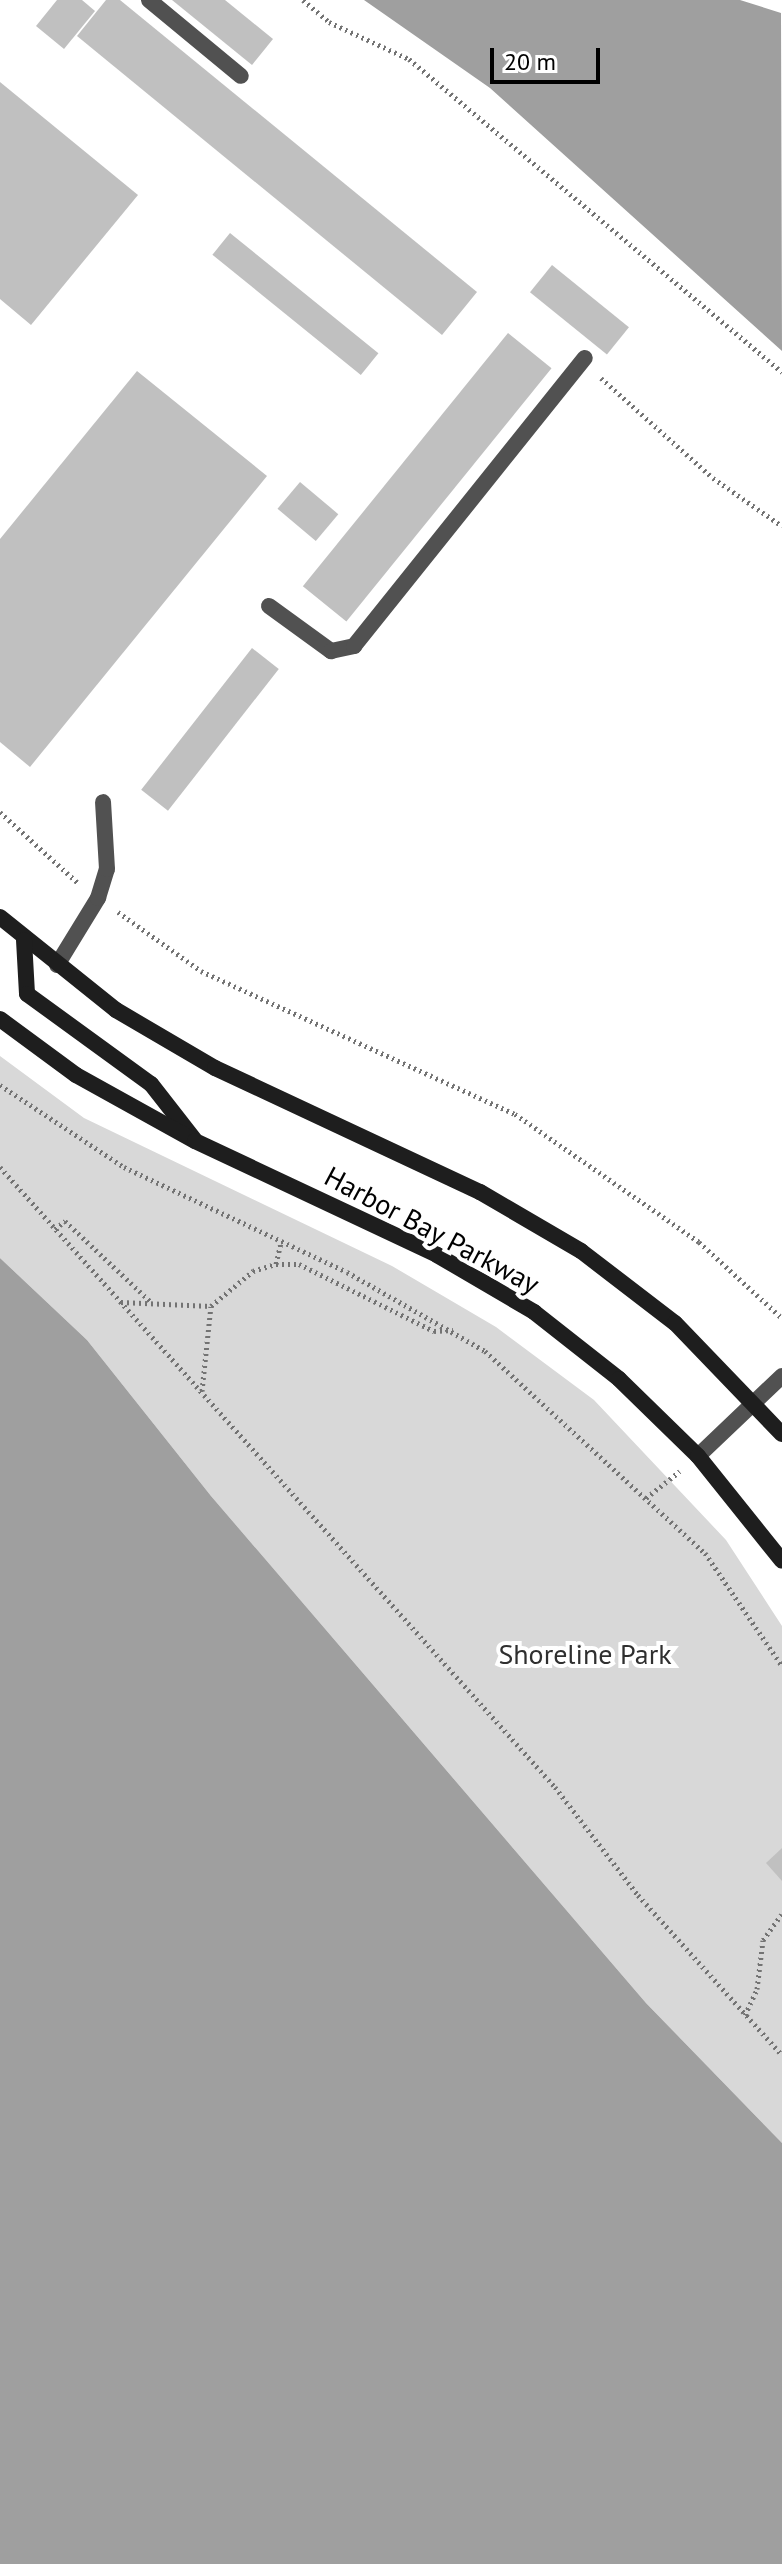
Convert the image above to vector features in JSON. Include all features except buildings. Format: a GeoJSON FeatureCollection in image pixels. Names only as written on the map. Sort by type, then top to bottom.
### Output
{"type":"FeatureCollection","features":[{"type":"Feature","properties":{"kind":"main road","name":"Harbor Bay Parkway"},"geometry":{"type":"LineString","coordinates":[[0,917],[24,940],[116,1010],[215,1068],[480,1192],[581,1251],[675,1323],[755,1402],[782,1434]]}},
{"type":"Feature","properties":{"kind":"main road"},"geometry":{"type":"LineString","coordinates":[[24,940],[27,994],[51,1018],[151,1084],[195,1141]]}},
{"type":"Feature","properties":{"kind":"main road","name":"Harbor Bay Parkway"},"geometry":{"type":"LineString","coordinates":[[0,1019],[76,1075],[195,1141],[437,1255],[534,1312],[619,1379],[698,1456],[782,1561]]}},
{"type":"Feature","properties":{"kind":"lane"},"geometry":{"type":"LineString","coordinates":[[149,0],[241,76]]}},
{"type":"Feature","properties":{"kind":"lane"},"geometry":{"type":"LineString","coordinates":[[269,606],[331,651],[354,646],[582,362]]}},
{"type":"Feature","properties":{"kind":"lane"},"geometry":{"type":"LineString","coordinates":[[57,965],[98,898],[109,836],[103,802]]}},
{"type":"Feature","properties":{"kind":"lane"},"geometry":{"type":"LineString","coordinates":[[698,1456],[782,1376]]}},
{"type":"Feature","properties":{"kind":"path"},"geometry":{"type":"LineString","coordinates":[[303,0],[329,22],[409,59],[782,372]]}},
{"type":"Feature","properties":{"kind":"path"},"geometry":{"type":"LineString","coordinates":[[582,362],[623,391],[646,421],[782,526]]}},
{"type":"Feature","properties":{"kind":"path"},"geometry":{"type":"LineString","coordinates":[[0,812],[98,898],[201,971],[515,1114],[699,1242],[782,1318]]}},
{"type":"Feature","properties":{"kind":"path"},"geometry":{"type":"LineString","coordinates":[[0,1085],[124,1167],[455,1330],[705,1553],[782,1666]]}},
{"type":"Feature","properties":{"kind":"path"},"geometry":{"type":"LineString","coordinates":[[0,1167],[555,1787],[782,2055]]}},
{"type":"Feature","properties":{"kind":"path"},"geometry":{"type":"LineString","coordinates":[[55,1229],[65,1221],[152,1303]]}},
{"type":"Feature","properties":{"kind":"path"},"geometry":{"type":"LineString","coordinates":[[276,1264],[281,1243]]}},
{"type":"Feature","properties":{"kind":"path"},"geometry":{"type":"LineString","coordinates":[[202,1392],[211,1306],[234,1283],[276,1264],[299,1264],[434,1331],[455,1330]]}},
{"type":"Feature","properties":{"kind":"path"},"geometry":{"type":"LineString","coordinates":[[120,1302],[211,1306]]}},
{"type":"Feature","properties":{"kind":"path"},"geometry":{"type":"LineString","coordinates":[[646,1498],[698,1456]]}},
{"type":"Feature","properties":{"kind":"path"},"geometry":{"type":"LineString","coordinates":[[745,2015],[757,1989],[763,1940],[782,1914]]}},
{"type":"Feature","properties":{"kind":"green space","name":"Shoreline Park"},"geometry":{"type":"Polygon","coordinates":[[[0,1056],[84,1118],[392,1266],[496,1327],[594,1400],[726,1540],[782,1626],[782,2143],[646,2003],[211,1496],[87,1340],[0,1258],[0,1056]]]}},
{"type":"Feature","properties":{"kind":"shaded area"},"geometry":{"type":"Polygon","coordinates":[[[364,0],[740,0],[781,13],[782,351],[490,88],[364,0]]]}},
{"type":"Feature","properties":{"kind":"shaded area"},"geometry":{"type":"Polygon","coordinates":[[[0,1258],[87,1340],[211,1496],[646,2003],[782,2143],[782,2564],[0,2564],[0,1258]]]}}]}
